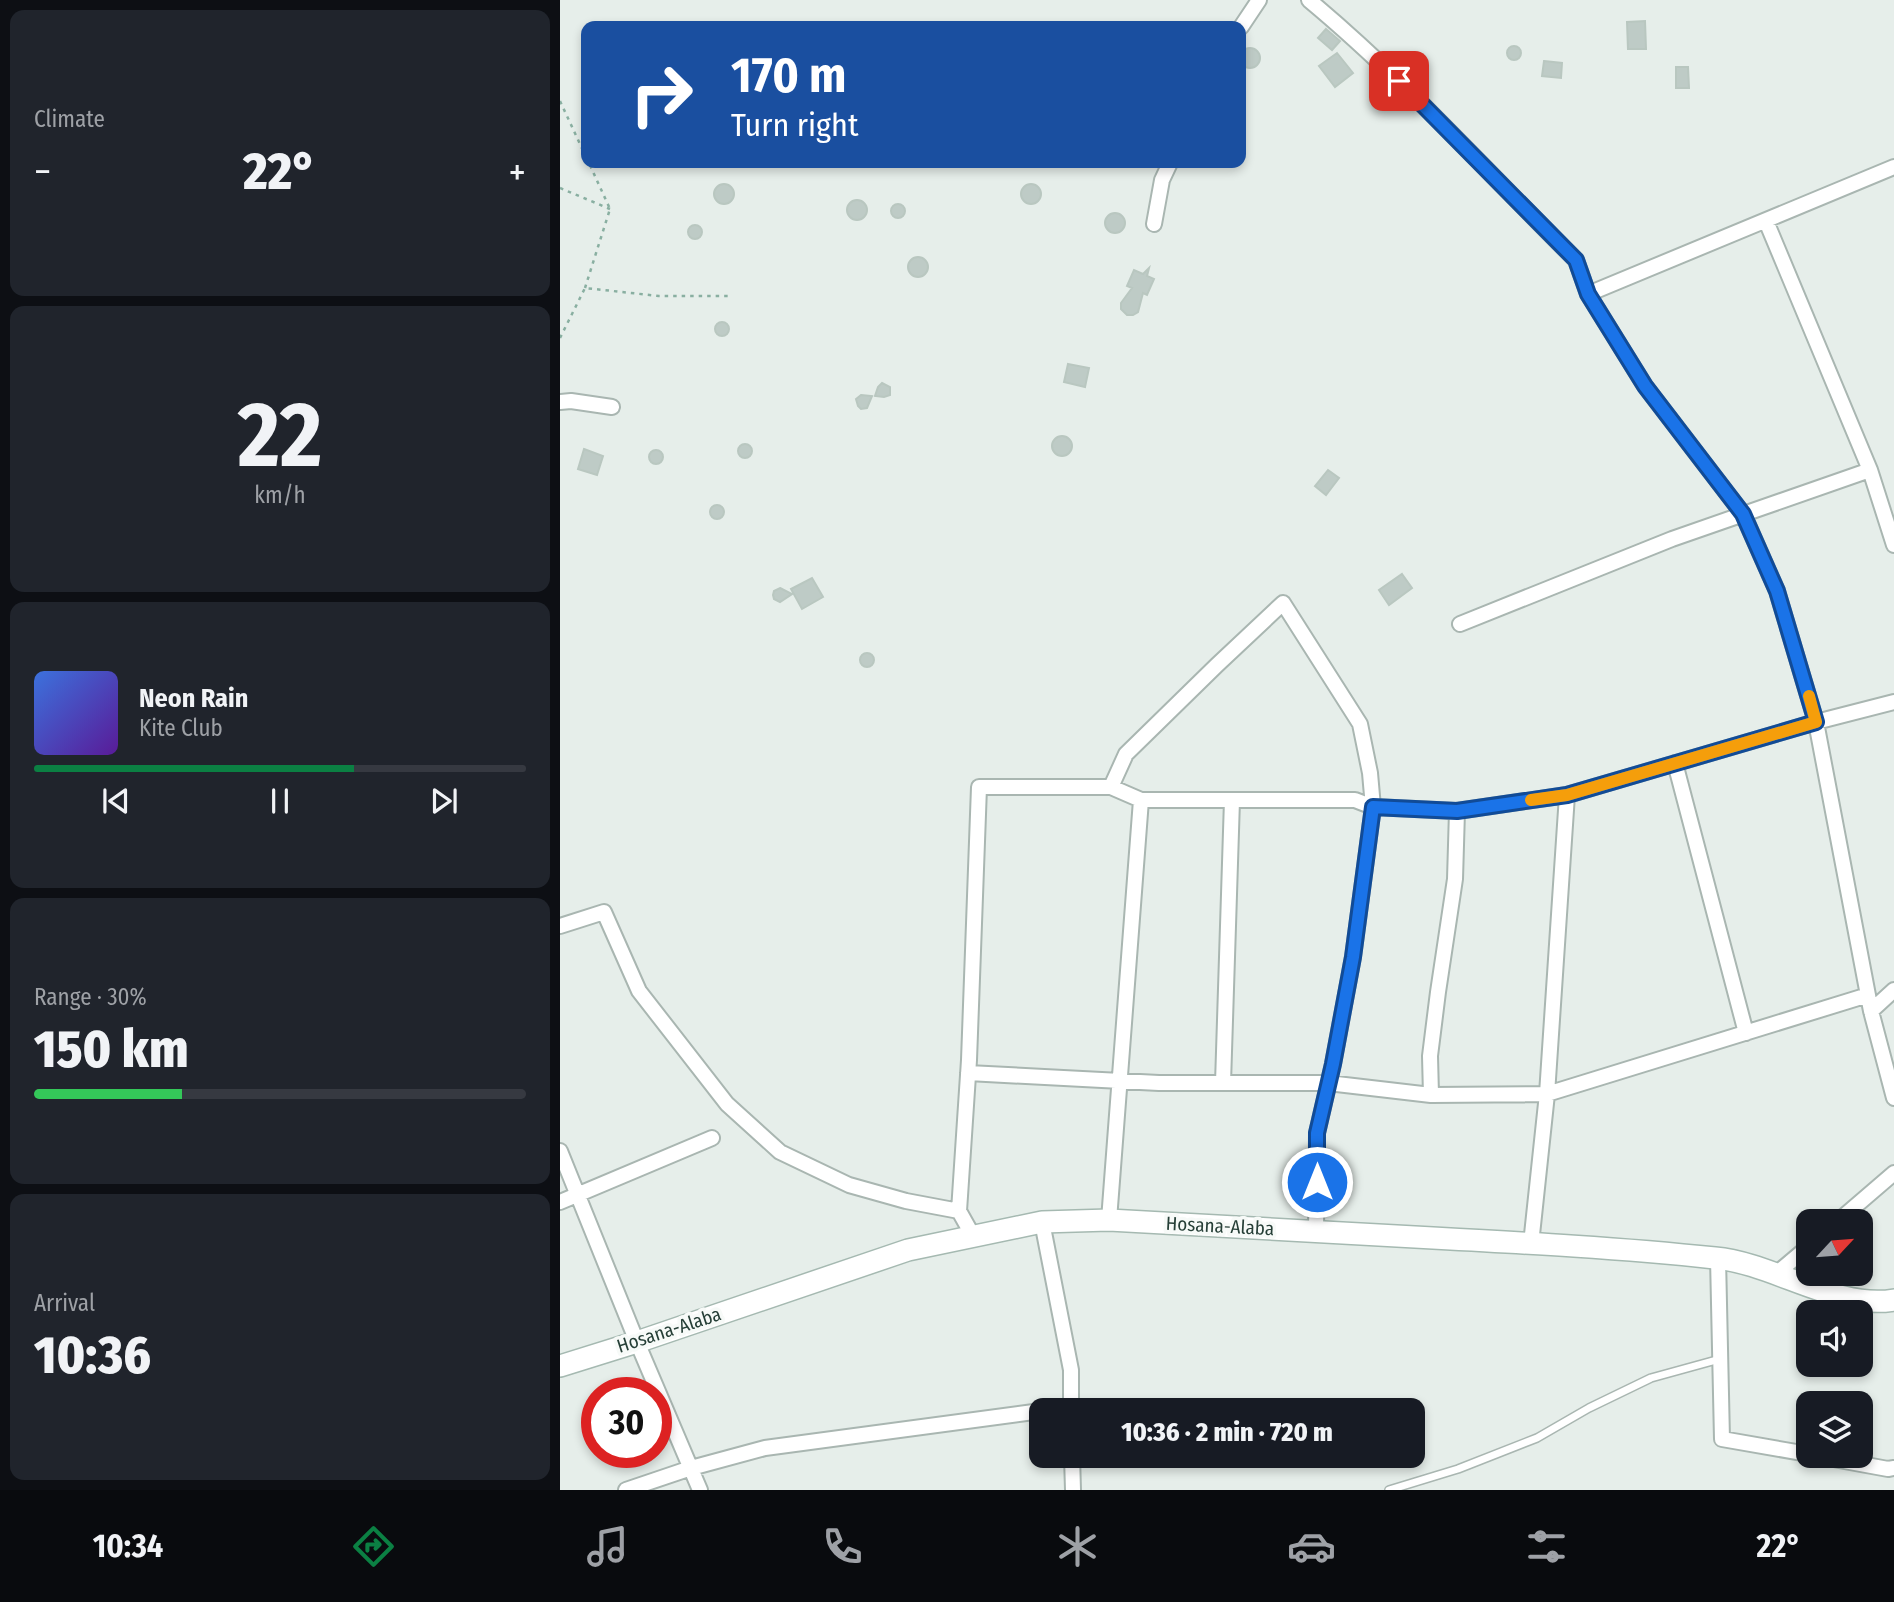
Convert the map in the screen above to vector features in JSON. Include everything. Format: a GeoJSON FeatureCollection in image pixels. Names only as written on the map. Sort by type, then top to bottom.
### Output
{"type":"FeatureCollection","features":[{"type":"Feature","properties":{"kind":"main road","name":"Hosana-Alaba"},"geometry":{"type":"LineString","coordinates":[[560,1366],[908,1250],[1042,1222],[1109,1220],[1531,1244],[1718,1258],[1749,1264],[1824,1291],[1877,1303],[1894,1300]]}},
{"type":"Feature","properties":{"kind":"street"},"geometry":{"type":"LineString","coordinates":[[1245,21],[1259,0]]}},
{"type":"Feature","properties":{"kind":"street"},"geometry":{"type":"LineString","coordinates":[[1309,0],[1416,97],[1576,260],[1588,294],[1645,386],[1743,514],[1777,591],[1816,722],[1871,1011],[1894,1098]]}},
{"type":"Feature","properties":{"kind":"street"},"geometry":{"type":"LineString","coordinates":[[1588,294],[1894,167]]}},
{"type":"Feature","properties":{"kind":"street"},"geometry":{"type":"LineString","coordinates":[[1154,224],[1168,168]]}},
{"type":"Feature","properties":{"kind":"street"},"geometry":{"type":"LineString","coordinates":[[1766,221],[1870,470],[1894,545]]}},
{"type":"Feature","properties":{"kind":"street"},"geometry":{"type":"LineString","coordinates":[[560,402],[612,407]]}},
{"type":"Feature","properties":{"kind":"street"},"geometry":{"type":"LineString","coordinates":[[1460,624],[1672,539],[1870,470]]}},
{"type":"Feature","properties":{"kind":"street"},"geometry":{"type":"LineString","coordinates":[[1111,787],[1126,754],[1283,603],[1360,724],[1370,773],[1373,807],[1353,957],[1317,1133],[1317,1232]]}},
{"type":"Feature","properties":{"kind":"street"},"geometry":{"type":"LineString","coordinates":[[973,1236],[959,1211],[968,1073],[979,787],[1111,787],[1141,800],[1355,800],[1373,807],[1457,811],[1567,795],[1816,722],[1894,702]]}},
{"type":"Feature","properties":{"kind":"street"},"geometry":{"type":"LineString","coordinates":[[1675,763],[1746,1033]]}},
{"type":"Feature","properties":{"kind":"street"},"geometry":{"type":"LineString","coordinates":[[1531,1244],[1547,1094],[1567,795]]}},
{"type":"Feature","properties":{"kind":"street"},"geometry":{"type":"LineString","coordinates":[[1109,1220],[1141,800]]}},
{"type":"Feature","properties":{"kind":"street"},"geometry":{"type":"LineString","coordinates":[[1223,1083],[1232,800]]}},
{"type":"Feature","properties":{"kind":"street"},"geometry":{"type":"LineString","coordinates":[[1431,1095],[1430,1056],[1455,879],[1457,811]]}},
{"type":"Feature","properties":{"kind":"street"},"geometry":{"type":"LineString","coordinates":[[560,926],[604,912],[639,990],[727,1104],[780,1152],[849,1185],[906,1201],[959,1211]]}},
{"type":"Feature","properties":{"kind":"street"},"geometry":{"type":"LineString","coordinates":[[1871,1011],[1894,990]]}},
{"type":"Feature","properties":{"kind":"street"},"geometry":{"type":"LineString","coordinates":[[968,1073],[1158,1083],[1328,1083],[1431,1095],[1547,1094],[1868,995]]}},
{"type":"Feature","properties":{"kind":"street"},"geometry":{"type":"LineString","coordinates":[[560,1202],[712,1138]]}},
{"type":"Feature","properties":{"kind":"street"},"geometry":{"type":"LineString","coordinates":[[560,1151],[700,1490]]}},
{"type":"Feature","properties":{"kind":"street"},"geometry":{"type":"LineString","coordinates":[[1853,1209],[1894,1173]]}},
{"type":"Feature","properties":{"kind":"street"},"geometry":{"type":"LineString","coordinates":[[1042,1222],[1071,1370],[1071,1398]]}},
{"type":"Feature","properties":{"kind":"street"},"geometry":{"type":"LineString","coordinates":[[1776,1274],[1796,1257]]}},
{"type":"Feature","properties":{"kind":"street"},"geometry":{"type":"LineString","coordinates":[[1718,1258],[1722,1439],[1796,1452]]}},
{"type":"Feature","properties":{"kind":"street"},"geometry":{"type":"LineString","coordinates":[[626,1490],[691,1468],[765,1448],[1029,1413]]}},
{"type":"Feature","properties":{"kind":"street"},"geometry":{"type":"LineString","coordinates":[[1873,1466],[1894,1468]]}},
{"type":"Feature","properties":{"kind":"street"},"geometry":{"type":"LineString","coordinates":[[1072,1468],[1073,1490]]}},
{"type":"Feature","properties":{"kind":"lane"},"geometry":{"type":"LineString","coordinates":[[1389,1490],[1458,1468],[1537,1438],[1589,1408],[1651,1378],[1721,1359]]}},
{"type":"Feature","properties":{"kind":"path"},"geometry":{"type":"LineString","coordinates":[[560,101],[581,146]]}},
{"type":"Feature","properties":{"kind":"path"},"geometry":{"type":"LineString","coordinates":[[560,338],[585,288],[610,209],[591,168]]}},
{"type":"Feature","properties":{"kind":"path"},"geometry":{"type":"LineString","coordinates":[[560,188],[610,209]]}},
{"type":"Feature","properties":{"kind":"path"},"geometry":{"type":"LineString","coordinates":[[585,288],[659,296],[729,296]]}},
{"type":"Feature","properties":{"kind":"building"},"geometry":{"type":"Polygon","coordinates":[[[1645,21],[1646,49],[1628,49],[1627,22],[1645,21]]]}},
{"type":"Feature","properties":{"kind":"building"},"geometry":{"type":"Polygon","coordinates":[[[1326,29],[1340,41],[1332,50],[1318,38],[1326,29]]]}},
{"type":"Feature","properties":{"kind":"building"},"geometry":{"type":"Polygon","coordinates":[[[1511,46],[1517,46],[1521,53],[1517,60],[1511,60],[1507,56],[1507,50],[1511,46]]]}},
{"type":"Feature","properties":{"kind":"building"},"geometry":{"type":"Polygon","coordinates":[[[1246,49],[1254,49],[1259,54],[1257,65],[1246,67],[1246,49]]]}},
{"type":"Feature","properties":{"kind":"building"},"geometry":{"type":"Polygon","coordinates":[[[1337,53],[1353,73],[1335,87],[1319,66],[1337,53]]]}},
{"type":"Feature","properties":{"kind":"building"},"geometry":{"type":"Polygon","coordinates":[[[1544,61],[1562,63],[1561,78],[1542,76],[1544,61]]]}},
{"type":"Feature","properties":{"kind":"building"},"geometry":{"type":"Polygon","coordinates":[[[1676,67],[1688,67],[1689,88],[1676,88],[1676,67]]]}},
{"type":"Feature","properties":{"kind":"building"},"geometry":{"type":"Polygon","coordinates":[[[724,184],[731,187],[734,194],[731,201],[724,204],[717,201],[714,194],[717,187],[724,184]]]}},
{"type":"Feature","properties":{"kind":"building"},"geometry":{"type":"Polygon","coordinates":[[[1031,184],[1038,187],[1041,194],[1038,201],[1031,204],[1024,201],[1021,194],[1024,187],[1031,184]]]}},
{"type":"Feature","properties":{"kind":"building"},"geometry":{"type":"Polygon","coordinates":[[[857,200],[864,203],[867,210],[864,217],[857,220],[850,217],[847,210],[850,203],[857,200]]]}},
{"type":"Feature","properties":{"kind":"building"},"geometry":{"type":"Polygon","coordinates":[[[895,204],[901,204],[905,211],[901,218],[895,218],[891,214],[891,208],[895,204]]]}},
{"type":"Feature","properties":{"kind":"building"},"geometry":{"type":"Polygon","coordinates":[[[1115,213],[1122,216],[1125,223],[1122,230],[1115,233],[1108,230],[1105,223],[1108,216],[1115,213]]]}},
{"type":"Feature","properties":{"kind":"building"},"geometry":{"type":"Polygon","coordinates":[[[692,225],[698,225],[702,232],[698,239],[692,239],[688,235],[688,229],[692,225]]]}},
{"type":"Feature","properties":{"kind":"building"},"geometry":{"type":"Polygon","coordinates":[[[918,257],[925,260],[928,267],[925,274],[918,277],[911,274],[908,267],[911,260],[918,257]]]}},
{"type":"Feature","properties":{"kind":"building"},"geometry":{"type":"Polygon","coordinates":[[[1149,268],[1147,276],[1154,279],[1147,295],[1143,293],[1138,312],[1127,315],[1121,309],[1121,303],[1132,288],[1127,286],[1134,270],[1143,274],[1149,268]]]}},
{"type":"Feature","properties":{"kind":"building"},"geometry":{"type":"Polygon","coordinates":[[[719,322],[725,322],[729,329],[725,336],[719,336],[715,332],[715,326],[719,322]]]}},
{"type":"Feature","properties":{"kind":"building"},"geometry":{"type":"Polygon","coordinates":[[[1068,364],[1089,368],[1085,387],[1064,382],[1068,364]]]}},
{"type":"Feature","properties":{"kind":"building"},"geometry":{"type":"Polygon","coordinates":[[[882,383],[890,387],[890,395],[875,396],[878,387],[882,383]]]}},
{"type":"Feature","properties":{"kind":"building"},"geometry":{"type":"Polygon","coordinates":[[[861,395],[872,396],[867,408],[861,409],[858,406],[856,399],[861,395]]]}},
{"type":"Feature","properties":{"kind":"building"},"geometry":{"type":"Polygon","coordinates":[[[1062,436],[1069,439],[1072,446],[1069,453],[1062,456],[1055,453],[1052,446],[1055,439],[1062,436]]]}},
{"type":"Feature","properties":{"kind":"building"},"geometry":{"type":"Polygon","coordinates":[[[742,444],[748,444],[752,451],[748,458],[742,458],[738,454],[738,448],[742,444]]]}},
{"type":"Feature","properties":{"kind":"building"},"geometry":{"type":"Polygon","coordinates":[[[584,449],[603,456],[597,475],[578,469],[584,449]]]}},
{"type":"Feature","properties":{"kind":"building"},"geometry":{"type":"Polygon","coordinates":[[[653,450],[659,450],[663,457],[659,464],[653,464],[649,460],[649,454],[653,450]]]}},
{"type":"Feature","properties":{"kind":"building"},"geometry":{"type":"Polygon","coordinates":[[[1328,470],[1339,478],[1326,495],[1315,486],[1328,470]]]}},
{"type":"Feature","properties":{"kind":"building"},"geometry":{"type":"Polygon","coordinates":[[[714,505],[720,505],[724,512],[720,519],[714,519],[710,515],[710,509],[714,505]]]}},
{"type":"Feature","properties":{"kind":"building"},"geometry":{"type":"Polygon","coordinates":[[[1402,574],[1412,588],[1389,605],[1379,590],[1402,574]]]}},
{"type":"Feature","properties":{"kind":"building"},"geometry":{"type":"Polygon","coordinates":[[[812,578],[823,597],[802,609],[791,589],[812,578]]]}},
{"type":"Feature","properties":{"kind":"building"},"geometry":{"type":"Polygon","coordinates":[[[780,588],[792,594],[780,602],[774,599],[773,595],[774,591],[780,588]]]}},
{"type":"Feature","properties":{"kind":"building"},"geometry":{"type":"Polygon","coordinates":[[[864,653],[870,653],[874,660],[870,667],[864,667],[860,663],[860,657],[864,653]]]}},
{"type":"Feature","properties":{"kind":"slow traffic"},"geometry":{"type":"LineString","coordinates":[[1531,800],[1567,795],[1816,722],[1809,696]]}},
{"type":"Feature","properties":{"kind":"route"},"geometry":{"type":"LineString","coordinates":[[1317,1182],[1317,1133],[1353,957],[1373,807],[1457,811],[1567,795],[1816,722],[1777,591],[1743,514],[1645,386],[1588,294],[1576,260],[1399,81]]}}]}
